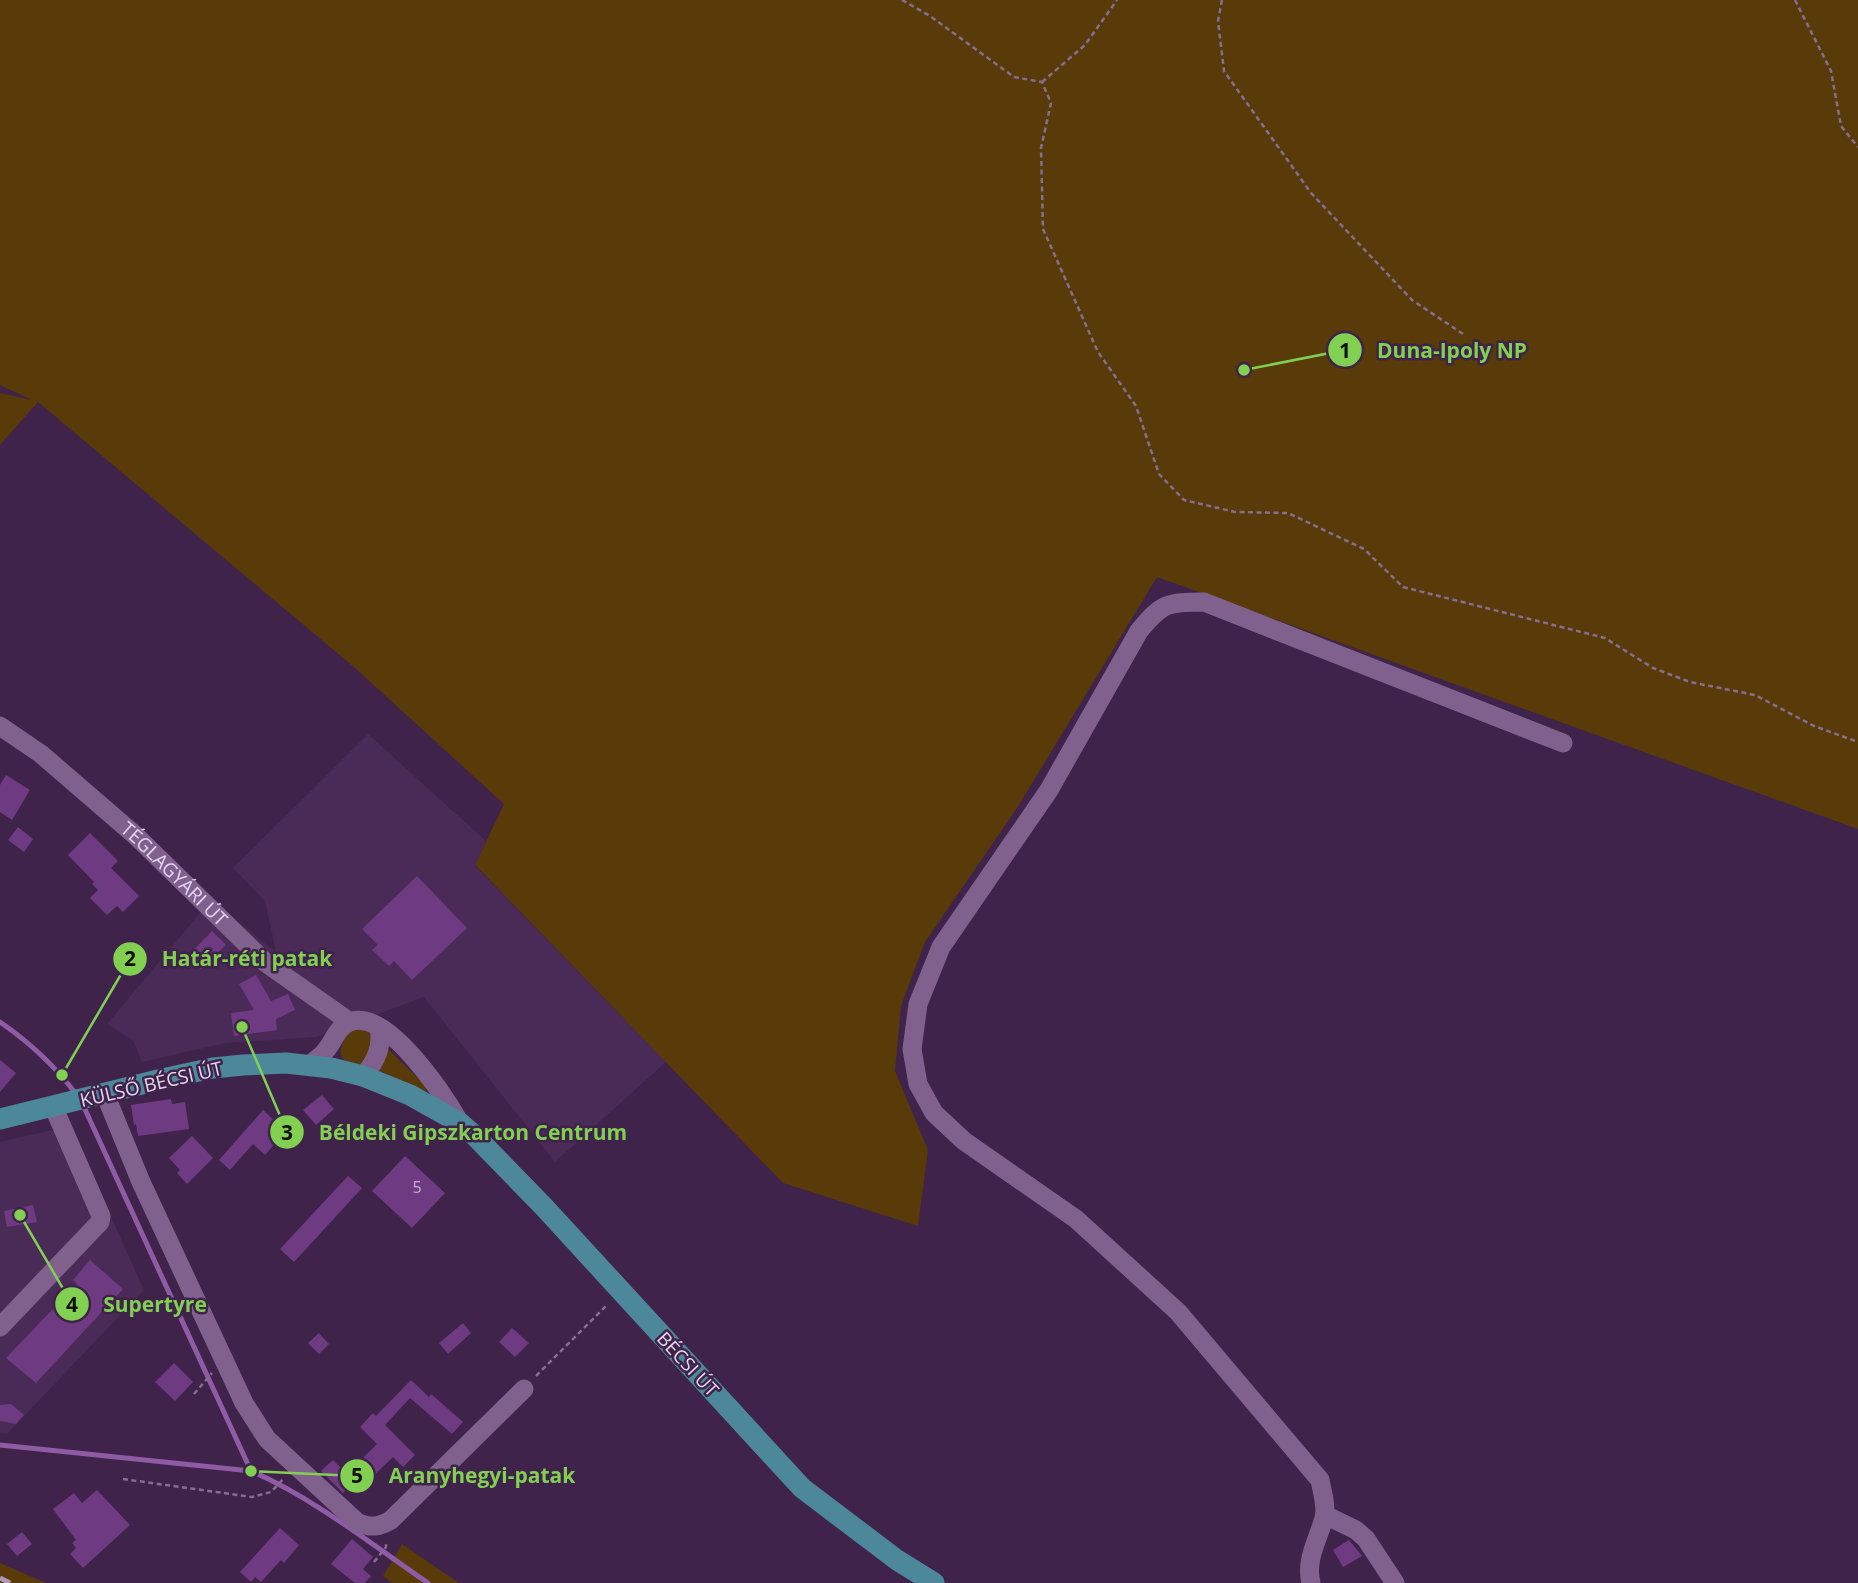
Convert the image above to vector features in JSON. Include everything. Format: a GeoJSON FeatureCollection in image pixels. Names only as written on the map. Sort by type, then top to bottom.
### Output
{"type":"FeatureCollection","features":[{"type":"Feature","properties":{"kind":"main road","name":"KÜLSŐ BÉCSI ÚT"},"geometry":{"type":"LineString","coordinates":[[0,1119],[213,1068],[322,1061],[410,1095],[460,1123]]}},
{"type":"Feature","properties":{"kind":"main road","name":"BÉCSI ÚT"},"geometry":{"type":"LineString","coordinates":[[460,1123],[544,1207],[802,1488],[897,1560],[934,1583]]}},
{"type":"Feature","properties":{"kind":"street"},"geometry":{"type":"LineString","coordinates":[[1311,1583],[1309,1576],[1312,1550],[1325,1515],[1320,1480],[1178,1312],[1076,1219],[964,1142],[934,1113],[918,1083],[912,1049],[918,1004],[941,947],[1049,790],[1139,631],[1155,612],[1173,602],[1204,602],[1563,743]]}},
{"type":"Feature","properties":{"kind":"street","name":"TÉGLAGYÁRI ÚT"},"geometry":{"type":"LineString","coordinates":[[0,726],[41,754],[136,836],[266,963],[350,1021]]}},
{"type":"Feature","properties":{"kind":"street"},"geometry":{"type":"LineString","coordinates":[[322,1061],[341,1028],[350,1021],[361,1020],[379,1028],[398,1041],[421,1066],[460,1123]]}},
{"type":"Feature","properties":{"kind":"street"},"geometry":{"type":"LineString","coordinates":[[363,1076],[371,1068],[378,1054],[382,1040],[379,1028]]}},
{"type":"Feature","properties":{"kind":"street"},"geometry":{"type":"LineString","coordinates":[[105,1094],[141,1182],[244,1403],[267,1439],[358,1523],[370,1527],[381,1526],[391,1520],[524,1388]]}},
{"type":"Feature","properties":{"kind":"street"},"geometry":{"type":"LineString","coordinates":[[0,1327],[100,1222],[102,1216],[53,1107]]}},
{"type":"Feature","properties":{"kind":"street"},"geometry":{"type":"LineString","coordinates":[[1325,1515],[1356,1530],[1366,1539],[1395,1583]]}},
{"type":"Feature","properties":{"kind":"path"},"geometry":{"type":"LineString","coordinates":[[902,0],[930,16],[1014,77],[1042,82]]}},
{"type":"Feature","properties":{"kind":"path"},"geometry":{"type":"LineString","coordinates":[[1042,82],[1085,45],[1117,0]]}},
{"type":"Feature","properties":{"kind":"path"},"geometry":{"type":"LineString","coordinates":[[1222,0],[1219,21],[1224,71],[1311,193],[1412,300],[1466,336]]}},
{"type":"Feature","properties":{"kind":"path"},"geometry":{"type":"LineString","coordinates":[[1796,0],[1809,32],[1831,71],[1841,126],[1858,147]]}},
{"type":"Feature","properties":{"kind":"path"},"geometry":{"type":"LineString","coordinates":[[1042,82],[1051,103],[1041,148],[1043,229],[1098,352],[1136,406],[1159,474],[1184,500],[1235,512],[1288,513],[1364,549],[1404,587],[1605,638],[1653,668],[1690,682],[1755,695],[1814,726],[1858,742]]}},
{"type":"Feature","properties":{"kind":"path"},"geometry":{"type":"LineString","coordinates":[[524,1388],[621,1292]]}},
{"type":"Feature","properties":{"kind":"path"},"geometry":{"type":"LineString","coordinates":[[194,1394],[215,1370]]}},
{"type":"Feature","properties":{"kind":"path"},"geometry":{"type":"LineString","coordinates":[[122,1479],[251,1497],[271,1492],[284,1477]]}},
{"type":"Feature","properties":{"kind":"path"},"geometry":{"type":"LineString","coordinates":[[374,1562],[386,1547]]}},
{"type":"Feature","properties":{"kind":"shaded area"},"geometry":{"type":"Polygon","coordinates":[[[0,0],[1858,0],[1858,829],[1157,577],[1019,805],[925,942],[901,1006],[895,1071],[928,1150],[918,1226],[783,1183],[475,865],[504,804],[355,668],[38,402],[0,445],[0,393],[32,400],[0,385],[0,0]]]}},
{"type":"Feature","properties":{"kind":"shaded area"},"geometry":{"type":"Polygon","coordinates":[[[368,734],[486,841],[475,866],[666,1062],[555,1162],[424,997],[316,1037],[226,1043],[142,1062],[133,1040],[107,1024],[211,900],[276,952],[265,901],[233,868],[368,734]]]}},
{"type":"Feature","properties":{"kind":"shaded area"},"geometry":{"type":"Polygon","coordinates":[[[359,1028],[369,1032],[373,1042],[365,1061],[358,1065],[342,1058],[341,1050],[347,1034],[359,1028]]]}},
{"type":"Feature","properties":{"kind":"shaded area"},"geometry":{"type":"Polygon","coordinates":[[[387,1048],[426,1086],[426,1090],[376,1069],[387,1048]]]}},
{"type":"Feature","properties":{"kind":"shaded area"},"geometry":{"type":"Polygon","coordinates":[[[70,1126],[144,1290],[7,1434],[0,1433],[0,1142],[70,1126]]]}},
{"type":"Feature","properties":{"kind":"shaded area"},"geometry":{"type":"Polygon","coordinates":[[[402,1544],[459,1583],[392,1583],[383,1576],[402,1544]]]}},
{"type":"Feature","properties":{"kind":"shaded area"},"geometry":{"type":"Polygon","coordinates":[[[0,1563],[46,1583],[0,1583],[0,1563]]]}},
{"type":"Feature","properties":{"kind":"building"},"geometry":{"type":"Polygon","coordinates":[[[6,775],[30,790],[12,820],[0,812],[0,785],[6,775]]]}},
{"type":"Feature","properties":{"kind":"building"},"geometry":{"type":"Polygon","coordinates":[[[18,827],[33,839],[24,852],[8,840],[18,827]]]}},
{"type":"Feature","properties":{"kind":"building"},"geometry":{"type":"Polygon","coordinates":[[[90,833],[118,861],[111,868],[139,896],[123,912],[117,906],[107,915],[90,898],[98,890],[92,884],[94,882],[68,855],[90,833]]]}},
{"type":"Feature","properties":{"kind":"building"},"geometry":{"type":"Polygon","coordinates":[[[417,876],[467,928],[412,980],[394,961],[389,966],[372,950],[378,945],[362,929],[417,876]]]}},
{"type":"Feature","properties":{"kind":"building"},"geometry":{"type":"Polygon","coordinates":[[[212,931],[226,945],[201,969],[188,956],[212,931]]]}},
{"type":"Feature","properties":{"kind":"building"},"geometry":{"type":"Polygon","coordinates":[[[256,975],[271,1001],[288,994],[295,1010],[276,1019],[277,1030],[234,1036],[231,1013],[254,1010],[239,984],[256,975]]]}},
{"type":"Feature","properties":{"kind":"building"},"geometry":{"type":"Polygon","coordinates":[[[0,1060],[16,1073],[0,1092],[0,1060]]]}},
{"type":"Feature","properties":{"kind":"building"},"geometry":{"type":"Polygon","coordinates":[[[322,1095],[334,1109],[316,1125],[303,1110],[322,1095]]]}},
{"type":"Feature","properties":{"kind":"building"},"geometry":{"type":"Polygon","coordinates":[[[171,1099],[172,1104],[185,1102],[189,1129],[138,1136],[131,1105],[171,1099]]]}},
{"type":"Feature","properties":{"kind":"building"},"geometry":{"type":"Polygon","coordinates":[[[263,1110],[286,1131],[265,1155],[253,1144],[230,1170],[219,1160],[263,1110]]]}},
{"type":"Feature","properties":{"kind":"building"},"geometry":{"type":"Polygon","coordinates":[[[192,1136],[213,1158],[187,1184],[177,1173],[180,1170],[169,1158],[192,1136]]]}},
{"type":"Feature","properties":{"kind":"building"},"geometry":{"type":"Polygon","coordinates":[[[405,1156],[445,1193],[412,1228],[372,1191],[405,1156]]]}},
{"type":"Feature","properties":{"kind":"building"},"geometry":{"type":"Polygon","coordinates":[[[348,1176],[362,1188],[294,1262],[280,1249],[348,1176]]]}},
{"type":"Feature","properties":{"kind":"building"},"geometry":{"type":"Polygon","coordinates":[[[33,1205],[37,1222],[7,1227],[4,1211],[33,1205]]]}},
{"type":"Feature","properties":{"kind":"building"},"geometry":{"type":"Polygon","coordinates":[[[90,1260],[123,1289],[36,1383],[6,1358],[77,1284],[73,1280],[90,1260]]]}},
{"type":"Feature","properties":{"kind":"building"},"geometry":{"type":"Polygon","coordinates":[[[463,1323],[471,1333],[448,1354],[439,1343],[463,1323]]]}},
{"type":"Feature","properties":{"kind":"building"},"geometry":{"type":"Polygon","coordinates":[[[512,1328],[529,1343],[515,1357],[499,1342],[512,1328]]]}},
{"type":"Feature","properties":{"kind":"building"},"geometry":{"type":"Polygon","coordinates":[[[319,1333],[329,1344],[319,1354],[308,1343],[319,1333]]]}},
{"type":"Feature","properties":{"kind":"building"},"geometry":{"type":"Polygon","coordinates":[[[174,1363],[193,1382],[175,1401],[155,1382],[174,1363]]]}},
{"type":"Feature","properties":{"kind":"building"},"geometry":{"type":"Polygon","coordinates":[[[411,1380],[463,1422],[452,1434],[410,1398],[385,1425],[415,1455],[403,1467],[393,1457],[368,1481],[354,1467],[377,1444],[360,1427],[373,1413],[376,1416],[411,1380]]]}},
{"type":"Feature","properties":{"kind":"building"},"geometry":{"type":"Polygon","coordinates":[[[11,1404],[24,1415],[16,1424],[0,1421],[0,1405],[11,1404]]]}},
{"type":"Feature","properties":{"kind":"building"},"geometry":{"type":"Polygon","coordinates":[[[333,1460],[340,1467],[347,1460],[361,1474],[343,1493],[321,1471],[333,1460]]]}},
{"type":"Feature","properties":{"kind":"building"},"geometry":{"type":"Polygon","coordinates":[[[97,1490],[130,1525],[83,1568],[70,1554],[76,1548],[72,1543],[76,1540],[53,1509],[74,1493],[82,1503],[97,1490]]]}},
{"type":"Feature","properties":{"kind":"building"},"geometry":{"type":"Polygon","coordinates":[[[280,1528],[299,1545],[284,1563],[281,1560],[261,1582],[255,1577],[251,1582],[240,1572],[280,1528]]]}},
{"type":"Feature","properties":{"kind":"building"},"geometry":{"type":"Polygon","coordinates":[[[22,1532],[32,1544],[17,1556],[7,1544],[22,1532]]]}},
{"type":"Feature","properties":{"kind":"building"},"geometry":{"type":"Polygon","coordinates":[[[352,1539],[373,1557],[363,1569],[371,1576],[365,1583],[355,1583],[331,1564],[352,1539]]]}},
{"type":"Feature","properties":{"kind":"building"},"geometry":{"type":"Polygon","coordinates":[[[1349,1540],[1362,1556],[1343,1567],[1333,1550],[1349,1540]]]}},
{"type":"Feature","properties":{"kind":"waterway"},"geometry":{"type":"LineString","coordinates":[[0,1022],[41,1055],[76,1094]]}},
{"type":"Feature","properties":{"kind":"waterway"},"geometry":{"type":"LineString","coordinates":[[83,1105],[251,1471]]}},
{"type":"Feature","properties":{"kind":"waterway"},"geometry":{"type":"LineString","coordinates":[[0,1445],[251,1471],[320,1508],[428,1583]]}},
{"type":"Feature","properties":{"kind":"railway"},"geometry":{"type":"LineString","coordinates":[[0,1578],[10,1583]]}},
{"type":"Feature","properties":{"kind":"place","name":"Duna-Ipoly NP"},"geometry":{"type":"Point","coordinates":[1244,370]}},
{"type":"Feature","properties":{"kind":"place","name":"Béldeki Gipszkarton Centrum"},"geometry":{"type":"Point","coordinates":[242,1027]}},
{"type":"Feature","properties":{"kind":"place","name":"Határ-réti patak"},"geometry":{"type":"Point","coordinates":[62,1075]}},
{"type":"Feature","properties":{"kind":"place","name":"Supertyre"},"geometry":{"type":"Point","coordinates":[20,1215]}},
{"type":"Feature","properties":{"kind":"place","name":"Aranyhegyi-patak"},"geometry":{"type":"Point","coordinates":[251,1471]}}]}
